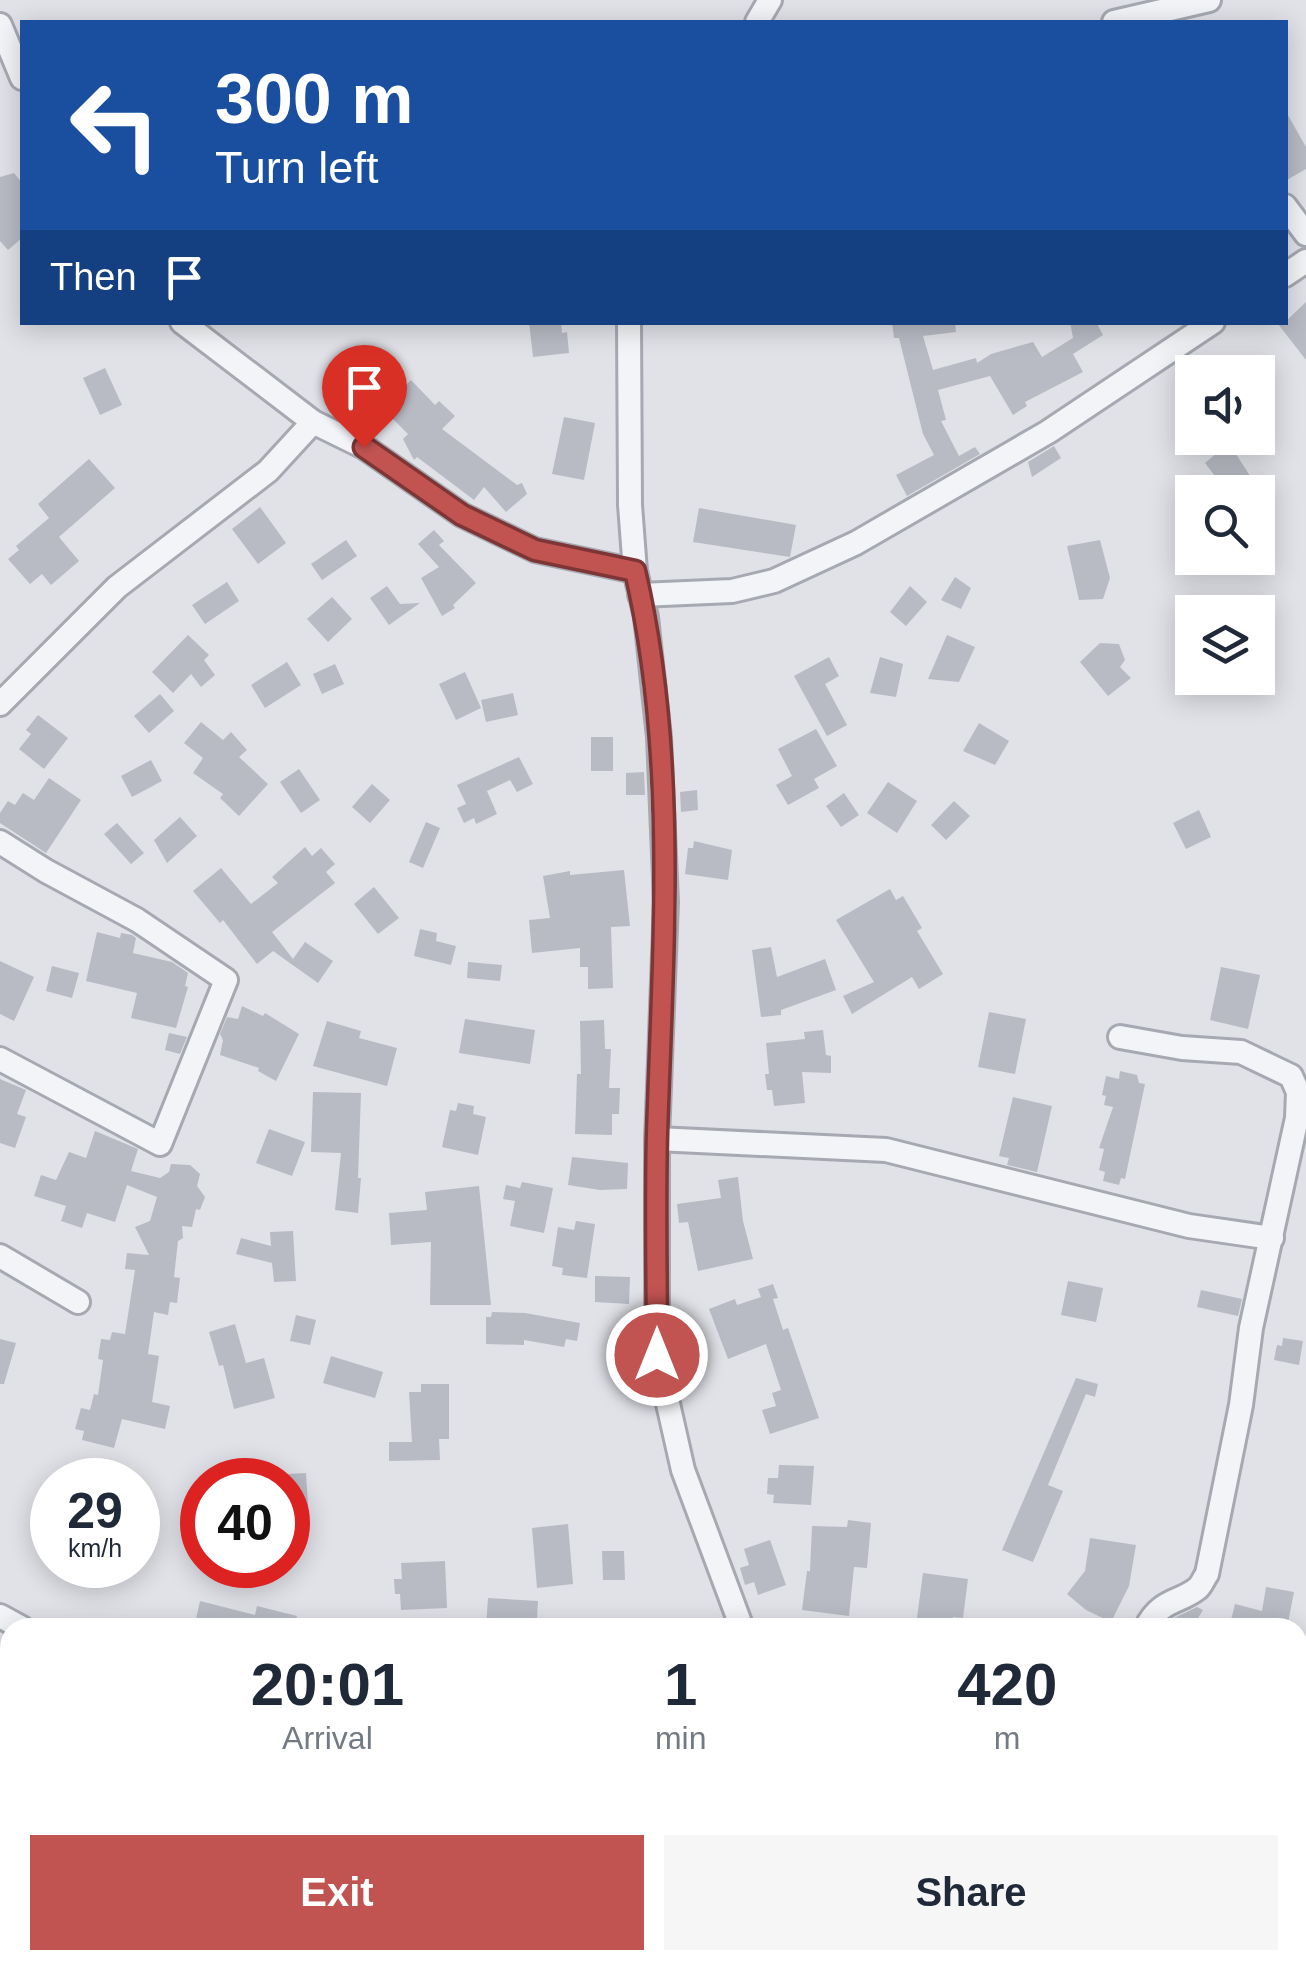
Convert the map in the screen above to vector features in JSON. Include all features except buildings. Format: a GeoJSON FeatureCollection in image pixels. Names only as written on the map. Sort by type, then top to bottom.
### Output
{"type":"FeatureCollection","features":[{"type":"Feature","properties":{"kind":"street"},"geometry":{"type":"LineString","coordinates":[[1128,20],[1198,10]]}},
{"type":"Feature","properties":{"kind":"street"},"geometry":{"type":"LineString","coordinates":[[0,25],[20,73]]}},
{"type":"Feature","properties":{"kind":"street"},"geometry":{"type":"LineString","coordinates":[[1288,210],[1306,234]]}},
{"type":"Feature","properties":{"kind":"street"},"geometry":{"type":"LineString","coordinates":[[186,325],[313,422],[364,447],[462,515],[535,550],[635,571]]}},
{"type":"Feature","properties":{"kind":"street"},"geometry":{"type":"LineString","coordinates":[[629,325],[630,505],[635,571],[646,617],[660,738],[665,884],[657,1140],[657,1355],[682,1470],[738,1618]]}},
{"type":"Feature","properties":{"kind":"street"},"geometry":{"type":"LineString","coordinates":[[640,595],[732,591],[774,581],[840,551],[1048,432],[1208,325]]}},
{"type":"Feature","properties":{"kind":"street"},"geometry":{"type":"LineString","coordinates":[[0,704],[117,587],[268,471],[313,422]]}},
{"type":"Feature","properties":{"kind":"street"},"geometry":{"type":"LineString","coordinates":[[0,842],[46,872],[137,920],[226,980],[160,1144],[0,1060]]}},
{"type":"Feature","properties":{"kind":"street"},"geometry":{"type":"LineString","coordinates":[[1120,1037],[1182,1048],[1241,1052],[1290,1076],[1302,1106],[1252,1328],[1241,1406],[1207,1574],[1198,1588],[1172,1599],[1155,1618]]}},
{"type":"Feature","properties":{"kind":"street"},"geometry":{"type":"LineString","coordinates":[[657,1140],[886,1150],[1189,1226],[1272,1238]]}},
{"type":"Feature","properties":{"kind":"street"},"geometry":{"type":"LineString","coordinates":[[0,1256],[78,1302]]}},
{"type":"Feature","properties":{"kind":"route"},"geometry":{"type":"LineString","coordinates":[[364,447],[462,515],[535,550],[635,571],[646,617],[660,738],[666,902],[657,1140],[657,1355]]}}]}
